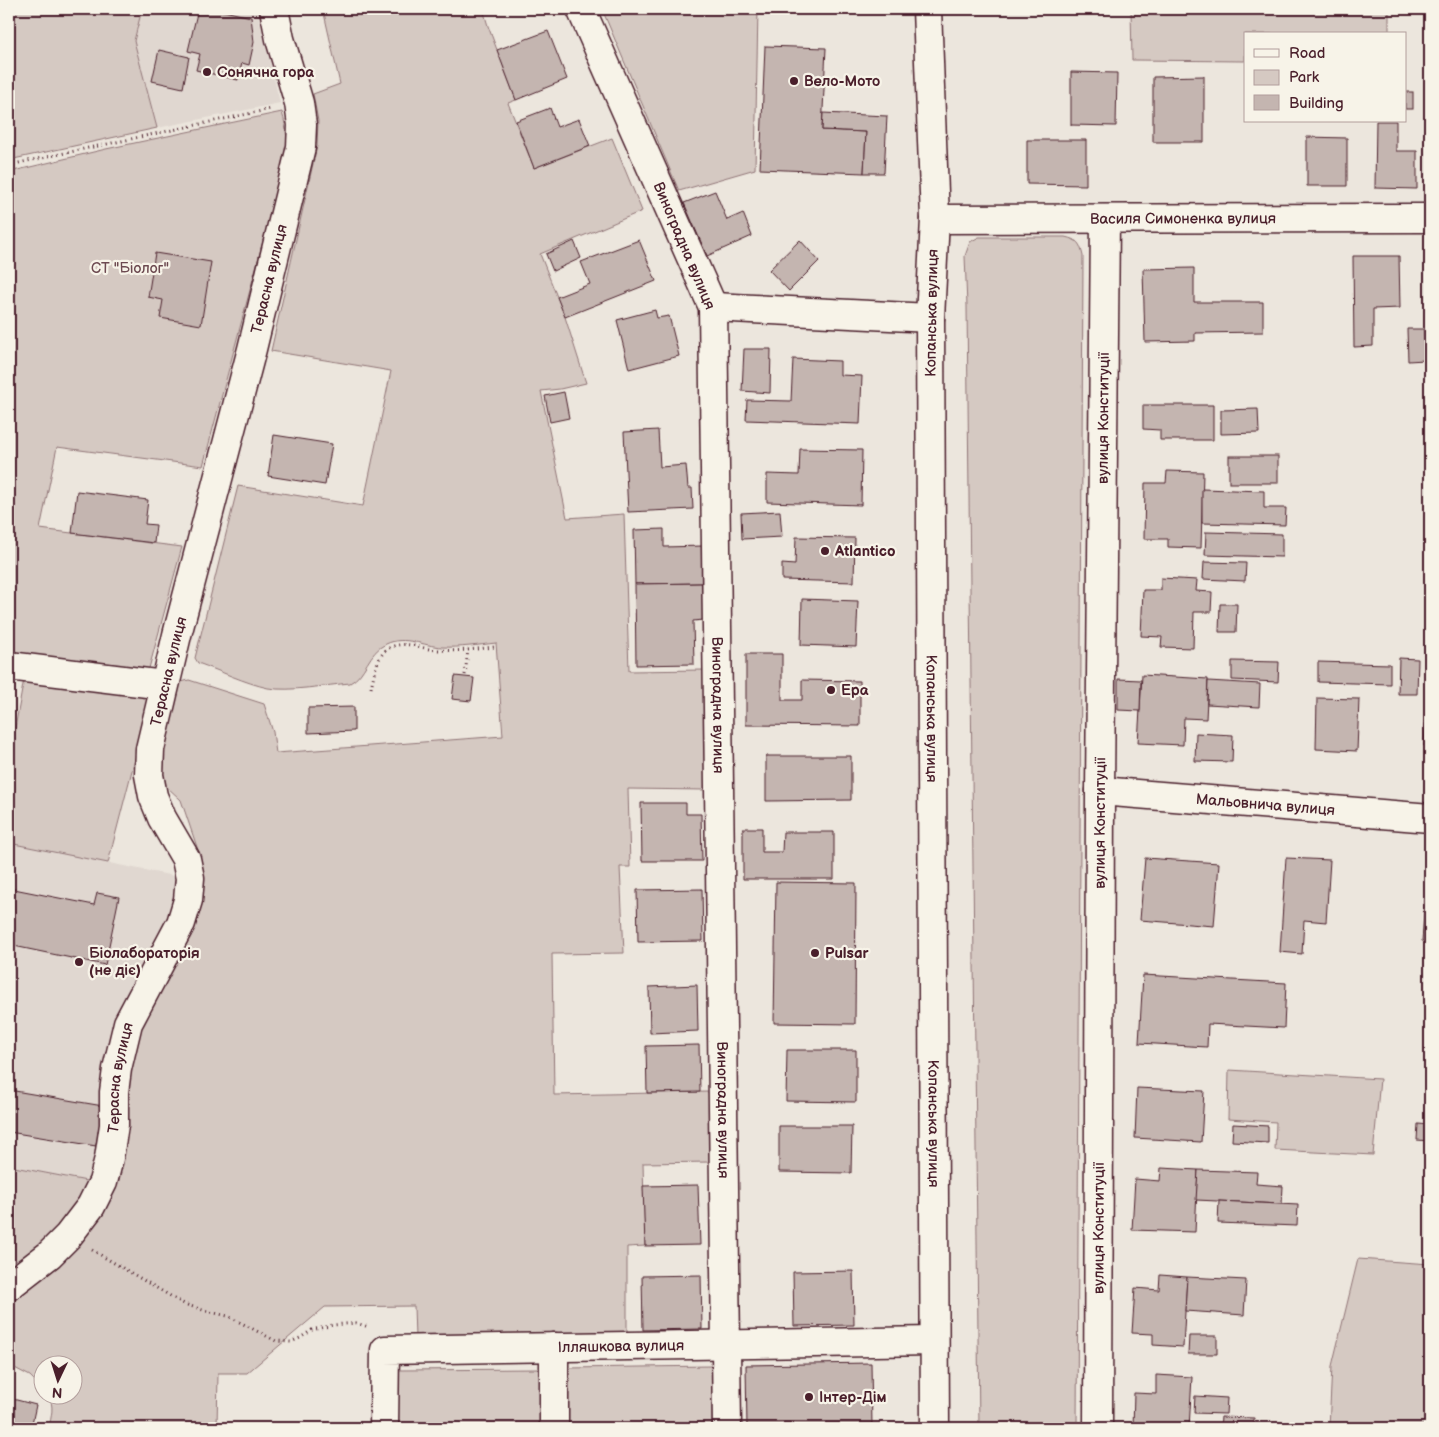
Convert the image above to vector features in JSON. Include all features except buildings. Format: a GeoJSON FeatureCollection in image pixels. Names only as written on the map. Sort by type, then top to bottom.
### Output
{"type":"FeatureCollection","features":[{"type":"Feature","properties":{"kind":"main road","name":"Терасна вулиця"},"geometry":{"type":"LineString","coordinates":[[9,1286],[49,1255],[68,1236],[91,1206],[103,1182],[110,1158],[117,1069],[128,1023],[180,923],[188,900],[190,878],[186,860],[162,818],[153,796],[149,775],[150,749],[164,685],[252,349],[301,147],[302,125],[299,103],[280,39],[274,9]]}},
{"type":"Feature","properties":{"kind":"main road","name":"Виноградна вулиця"},"geometry":{"type":"LineString","coordinates":[[580,9],[713,307],[727,1428]]}},
{"type":"Feature","properties":{"kind":"main road","name":"Копанська вулиця"},"geometry":{"type":"LineString","coordinates":[[927,9],[935,219],[930,318],[934,1428]]}},
{"type":"Feature","properties":{"kind":"main road","name":"Василя Симоненка вулиця"},"geometry":{"type":"LineString","coordinates":[[935,219],[1430,218]]}},
{"type":"Feature","properties":{"kind":"main road","name":"вулиця Конституції"},"geometry":{"type":"LineString","coordinates":[[1098,1428],[1100,791],[1105,219]]}},
{"type":"Feature","properties":{"kind":"main road"},"geometry":{"type":"LineString","coordinates":[[713,307],[930,318]]}},
{"type":"Feature","properties":{"kind":"main road"},"geometry":{"type":"LineString","coordinates":[[9,666],[164,685]]}},
{"type":"Feature","properties":{"kind":"main road","name":"Мальовнича вулиця"},"geometry":{"type":"LineString","coordinates":[[1100,791],[1430,818]]}},
{"type":"Feature","properties":{"kind":"main road","name":"Ілляшкова вулиця"},"geometry":{"type":"LineString","coordinates":[[385,1350],[933,1341]]}},
{"type":"Feature","properties":{"kind":"main road"},"geometry":{"type":"LineString","coordinates":[[554,1347],[554,1428]]}},
{"type":"Feature","properties":{"kind":"main road"},"geometry":{"type":"LineString","coordinates":[[384,1428],[385,1350]]}},
{"type":"Feature","properties":{"kind":"path"},"geometry":{"type":"LineString","coordinates":[[9,165],[299,103]]}},
{"type":"Feature","properties":{"kind":"path"},"geometry":{"type":"LineString","coordinates":[[371,688],[378,662],[387,649],[394,645],[406,644],[439,650],[468,650],[494,647]]}},
{"type":"Feature","properties":{"kind":"path"},"geometry":{"type":"LineString","coordinates":[[466,675],[468,650]]}},
{"type":"Feature","properties":{"kind":"path"},"geometry":{"type":"LineString","coordinates":[[68,1236],[184,1304],[228,1316],[276,1342],[290,1342],[312,1330],[333,1325],[356,1323],[372,1328],[381,1335],[385,1350]]}},
{"type":"Feature","properties":{"kind":"shaded area","name":"Сонячна гора"},"geometry":{"type":"Polygon","coordinates":[[[142,9],[259,9],[260,21],[280,103],[157,128],[134,41],[142,9]]]}},
{"type":"Feature","properties":{"kind":"shaded area","name":"Біолабораторія (не діє)"},"geometry":{"type":"Polygon","coordinates":[[[9,843],[184,878],[92,1182],[9,1166],[9,843]]]}},
{"type":"Feature","properties":{"kind":"green space"},"geometry":{"type":"Polygon","coordinates":[[[9,9],[142,9],[134,41],[157,128],[9,160],[9,9]]]}},
{"type":"Feature","properties":{"kind":"green space"},"geometry":{"type":"Polygon","coordinates":[[[323,9],[483,9],[516,100],[508,103],[534,168],[612,138],[642,211],[540,254],[565,317],[586,383],[541,391],[567,518],[624,514],[629,671],[704,670],[706,790],[628,789],[630,867],[620,867],[624,953],[552,954],[554,1095],[709,1092],[710,1162],[643,1163],[645,1246],[627,1247],[627,1334],[415,1338],[414,1306],[325,1307],[247,1373],[218,1373],[217,1428],[49,1428],[51,1404],[82,1404],[82,1354],[32,1354],[32,1378],[9,1365],[9,1300],[47,1274],[70,1253],[126,1090],[138,1029],[202,876],[199,853],[181,800],[166,786],[161,779],[159,771],[178,686],[181,682],[189,680],[264,704],[273,732],[276,753],[503,736],[496,643],[449,647],[407,641],[393,642],[386,644],[375,652],[360,675],[350,683],[298,689],[277,689],[259,686],[198,663],[195,658],[238,486],[363,506],[391,371],[271,351],[317,146],[318,121],[313,94],[340,84],[323,9]]]}},
{"type":"Feature","properties":{"kind":"green space"},"geometry":{"type":"Polygon","coordinates":[[[602,9],[758,9],[755,169],[679,191],[602,9]]]}},
{"type":"Feature","properties":{"kind":"green space"},"geometry":{"type":"Polygon","coordinates":[[[1131,9],[1389,9],[1389,32],[1244,32],[1244,61],[1132,60],[1131,9]]]}},
{"type":"Feature","properties":{"kind":"green space","name":"СТ \"Біолог\""},"geometry":{"type":"Polygon","coordinates":[[[282,112],[286,136],[285,159],[203,466],[57,447],[40,529],[182,547],[148,672],[16,656],[9,624],[9,172],[106,149],[282,112]]]}},
{"type":"Feature","properties":{"kind":"green space"},"geometry":{"type":"Polygon","coordinates":[[[979,237],[1065,237],[1073,239],[1078,243],[1083,256],[1077,1428],[979,1428],[965,256],[970,242],[979,237]]]}},
{"type":"Feature","properties":{"kind":"green space"},"geometry":{"type":"Polygon","coordinates":[[[24,679],[151,697],[108,863],[9,843],[9,761],[24,679]]]}},
{"type":"Feature","properties":{"kind":"green space"},"geometry":{"type":"Polygon","coordinates":[[[1229,1070],[1380,1079],[1373,1155],[1275,1150],[1276,1122],[1228,1119],[1229,1070]]]}},
{"type":"Feature","properties":{"kind":"green space"},"geometry":{"type":"Polygon","coordinates":[[[9,1166],[92,1182],[63,1227],[9,1276],[9,1166]]]}},
{"type":"Feature","properties":{"kind":"green space"},"geometry":{"type":"Polygon","coordinates":[[[1358,1259],[1430,1264],[1430,1428],[1329,1428],[1332,1366],[1358,1259]]]}},
{"type":"Feature","properties":{"kind":"green space"},"geometry":{"type":"Polygon","coordinates":[[[712,1366],[712,1428],[568,1428],[568,1368],[712,1366]]]}},
{"type":"Feature","properties":{"kind":"green space"},"geometry":{"type":"Polygon","coordinates":[[[540,1369],[540,1428],[398,1428],[399,1370],[540,1369]]]}},
{"type":"Feature","properties":{"kind":"place","name":"Сонячна гора"},"geometry":{"type":"Point","coordinates":[207,72]}},
{"type":"Feature","properties":{"kind":"place","name":"Вело-Мото"},"geometry":{"type":"Point","coordinates":[794,81]}},
{"type":"Feature","properties":{"kind":"place","name":"Atlantico"},"geometry":{"type":"Point","coordinates":[825,551]}},
{"type":"Feature","properties":{"kind":"place","name":"Ера"},"geometry":{"type":"Point","coordinates":[831,690]}},
{"type":"Feature","properties":{"kind":"place","name":"Pulsar"},"geometry":{"type":"Point","coordinates":[815,953]}},
{"type":"Feature","properties":{"kind":"place","name":"Біолабораторія (не діє)"},"geometry":{"type":"Point","coordinates":[79,962]}},
{"type":"Feature","properties":{"kind":"place","name":"Інтер-Дім"},"geometry":{"type":"Point","coordinates":[809,1397]}}]}
